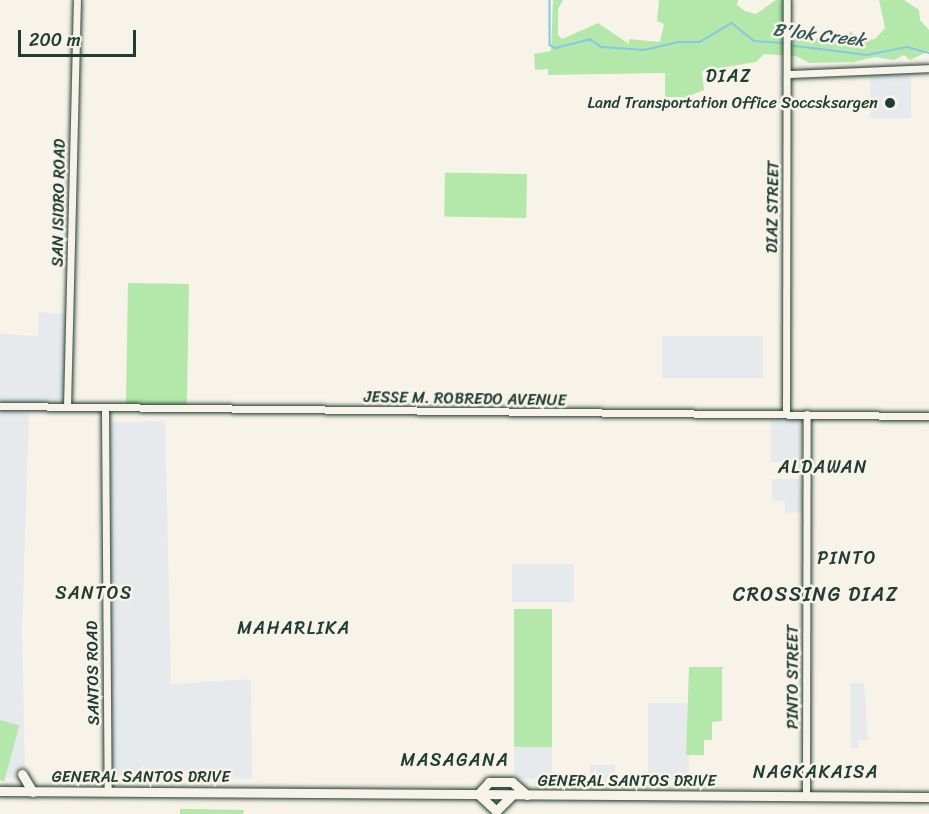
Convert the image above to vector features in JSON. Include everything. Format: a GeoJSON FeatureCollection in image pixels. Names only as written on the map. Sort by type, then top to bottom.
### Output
{"type":"FeatureCollection","features":[{"type":"Feature","properties":{"kind":"highway"},"geometry":{"type":"LineString","coordinates":[[22,774],[33,792]]}},
{"type":"Feature","properties":{"kind":"highway"},"geometry":{"type":"LineString","coordinates":[[512,795],[496,812],[478,794],[489,782],[512,782],[527,795]]}},
{"type":"Feature","properties":{"kind":"highway","name":"GENERAL SANTOS DRIVE"},"geometry":{"type":"LineString","coordinates":[[0,791],[929,797]]}},
{"type":"Feature","properties":{"kind":"main road","name":"SAN ISIDRO ROAD"},"geometry":{"type":"LineString","coordinates":[[67,408],[77,0]]}},
{"type":"Feature","properties":{"kind":"main road","name":"DIAZ STREET"},"geometry":{"type":"LineString","coordinates":[[786,414],[788,0]]}},
{"type":"Feature","properties":{"kind":"main road"},"geometry":{"type":"LineString","coordinates":[[788,74],[929,68]]}},
{"type":"Feature","properties":{"kind":"main road","name":"JESSE M. ROBREDO AVENUE"},"geometry":{"type":"LineString","coordinates":[[0,406],[105,409],[929,416]]}},
{"type":"Feature","properties":{"kind":"main road","name":"SANTOS ROAD"},"geometry":{"type":"LineString","coordinates":[[105,409],[108,792]]}},
{"type":"Feature","properties":{"kind":"main road","name":"PINTO STREET"},"geometry":{"type":"LineString","coordinates":[[806,796],[807,414]]}},
{"type":"Feature","properties":{"kind":"main road"},"geometry":{"type":"LineString","coordinates":[[496,794],[496,812]]}},
{"type":"Feature","properties":{"kind":"shaded area"},"geometry":{"type":"Polygon","coordinates":[[[870,71],[911,71],[911,118],[870,118],[870,71]]]}},
{"type":"Feature","properties":{"kind":"shaded area"},"geometry":{"type":"Polygon","coordinates":[[[39,312],[67,314],[64,402],[0,402],[0,334],[38,336],[39,312]]]}},
{"type":"Feature","properties":{"kind":"shaded area"},"geometry":{"type":"Polygon","coordinates":[[[662,336],[763,336],[763,378],[662,378],[662,336]]]}},
{"type":"Feature","properties":{"kind":"shaded area"},"geometry":{"type":"Polygon","coordinates":[[[0,410],[29,410],[22,631],[25,772],[19,773],[19,779],[0,778],[0,410]]]}},
{"type":"Feature","properties":{"kind":"shaded area"},"geometry":{"type":"Polygon","coordinates":[[[771,418],[802,418],[802,462],[771,462],[771,418]]]}},
{"type":"Feature","properties":{"kind":"shaded area"},"geometry":{"type":"Polygon","coordinates":[[[165,421],[171,684],[251,679],[252,779],[110,776],[108,422],[165,421]]]}},
{"type":"Feature","properties":{"kind":"shaded area"},"geometry":{"type":"Polygon","coordinates":[[[772,479],[802,479],[802,512],[785,513],[785,501],[772,501],[772,479]]]}},
{"type":"Feature","properties":{"kind":"shaded area"},"geometry":{"type":"Polygon","coordinates":[[[512,564],[574,564],[574,602],[512,602],[512,564]]]}},
{"type":"Feature","properties":{"kind":"shaded area"},"geometry":{"type":"Polygon","coordinates":[[[850,683],[864,683],[868,740],[859,740],[859,748],[851,748],[850,683]]]}},
{"type":"Feature","properties":{"kind":"shaded area"},"geometry":{"type":"Polygon","coordinates":[[[648,703],[689,703],[689,780],[648,780],[648,703]]]}},
{"type":"Feature","properties":{"kind":"shaded area"},"geometry":{"type":"Polygon","coordinates":[[[514,747],[552,747],[552,779],[514,779],[514,747]]]}},
{"type":"Feature","properties":{"kind":"shaded area"},"geometry":{"type":"Polygon","coordinates":[[[590,765],[615,765],[615,782],[590,782],[590,765]]]}},
{"type":"Feature","properties":{"kind":"green space"},"geometry":{"type":"Polygon","coordinates":[[[553,0],[563,0],[558,9],[558,35],[562,39],[598,23],[629,44],[629,39],[660,42],[664,24],[657,21],[659,0],[738,0],[737,5],[745,11],[756,14],[776,0],[784,0],[785,34],[843,42],[851,31],[857,41],[875,39],[885,28],[879,0],[904,0],[919,10],[920,20],[929,30],[929,51],[910,60],[904,55],[894,60],[875,57],[854,62],[809,63],[796,56],[764,54],[756,62],[702,71],[704,90],[686,97],[665,97],[665,73],[548,75],[548,69],[535,70],[534,54],[551,51],[553,0]]]}},
{"type":"Feature","properties":{"kind":"green space"},"geometry":{"type":"Polygon","coordinates":[[[445,173],[527,174],[526,218],[444,217],[445,173]]]}},
{"type":"Feature","properties":{"kind":"green space"},"geometry":{"type":"Polygon","coordinates":[[[128,283],[189,284],[187,406],[126,405],[128,283]]]}},
{"type":"Feature","properties":{"kind":"green space"},"geometry":{"type":"Polygon","coordinates":[[[514,609],[552,609],[552,747],[514,747],[514,609]]]}},
{"type":"Feature","properties":{"kind":"green space"},"geometry":{"type":"Polygon","coordinates":[[[689,667],[726,667],[722,668],[722,721],[712,722],[712,740],[704,740],[704,755],[686,755],[689,667]]]}},
{"type":"Feature","properties":{"kind":"green space"},"geometry":{"type":"Polygon","coordinates":[[[0,720],[19,725],[4,781],[0,780],[0,720]]]}},
{"type":"Feature","properties":{"kind":"green space"},"geometry":{"type":"Polygon","coordinates":[[[180,809],[244,810],[243,814],[180,814],[180,809]]]}},
{"type":"Feature","properties":{"kind":"waterway","name":"B'lok Creek"},"geometry":{"type":"LineString","coordinates":[[550,0],[550,45],[555,48],[590,39],[602,47],[644,50],[678,42],[700,42],[732,23],[754,41],[784,43]]}},
{"type":"Feature","properties":{"kind":"waterway","name":"B'lok Creek"},"geometry":{"type":"LineString","coordinates":[[788,45],[867,55],[907,47],[929,53]]}},
{"type":"Feature","properties":{"kind":"place","name":"Land Transportation Office Soccsksargen"},"geometry":{"type":"Point","coordinates":[890,103]}},
{"type":"Feature","properties":{"kind":"district","name":"DIAZ"},"geometry":{"type":"Point","coordinates":[729,76]}},
{"type":"Feature","properties":{"kind":"district","name":"ALDAWAN"},"geometry":{"type":"Point","coordinates":[823,467]}},
{"type":"Feature","properties":{"kind":"district","name":"PINTO"},"geometry":{"type":"Point","coordinates":[847,558]}},
{"type":"Feature","properties":{"kind":"district","name":"SANTOS"},"geometry":{"type":"Point","coordinates":[94,593]}},
{"type":"Feature","properties":{"kind":"district","name":"CROSSING DIAZ"},"geometry":{"type":"Point","coordinates":[816,594]}},
{"type":"Feature","properties":{"kind":"district","name":"MAHARLIKA"},"geometry":{"type":"Point","coordinates":[294,628]}},
{"type":"Feature","properties":{"kind":"district","name":"MASAGANA"},"geometry":{"type":"Point","coordinates":[455,760]}},
{"type":"Feature","properties":{"kind":"district","name":"NAGKAKAISA"},"geometry":{"type":"Point","coordinates":[816,772]}}]}
